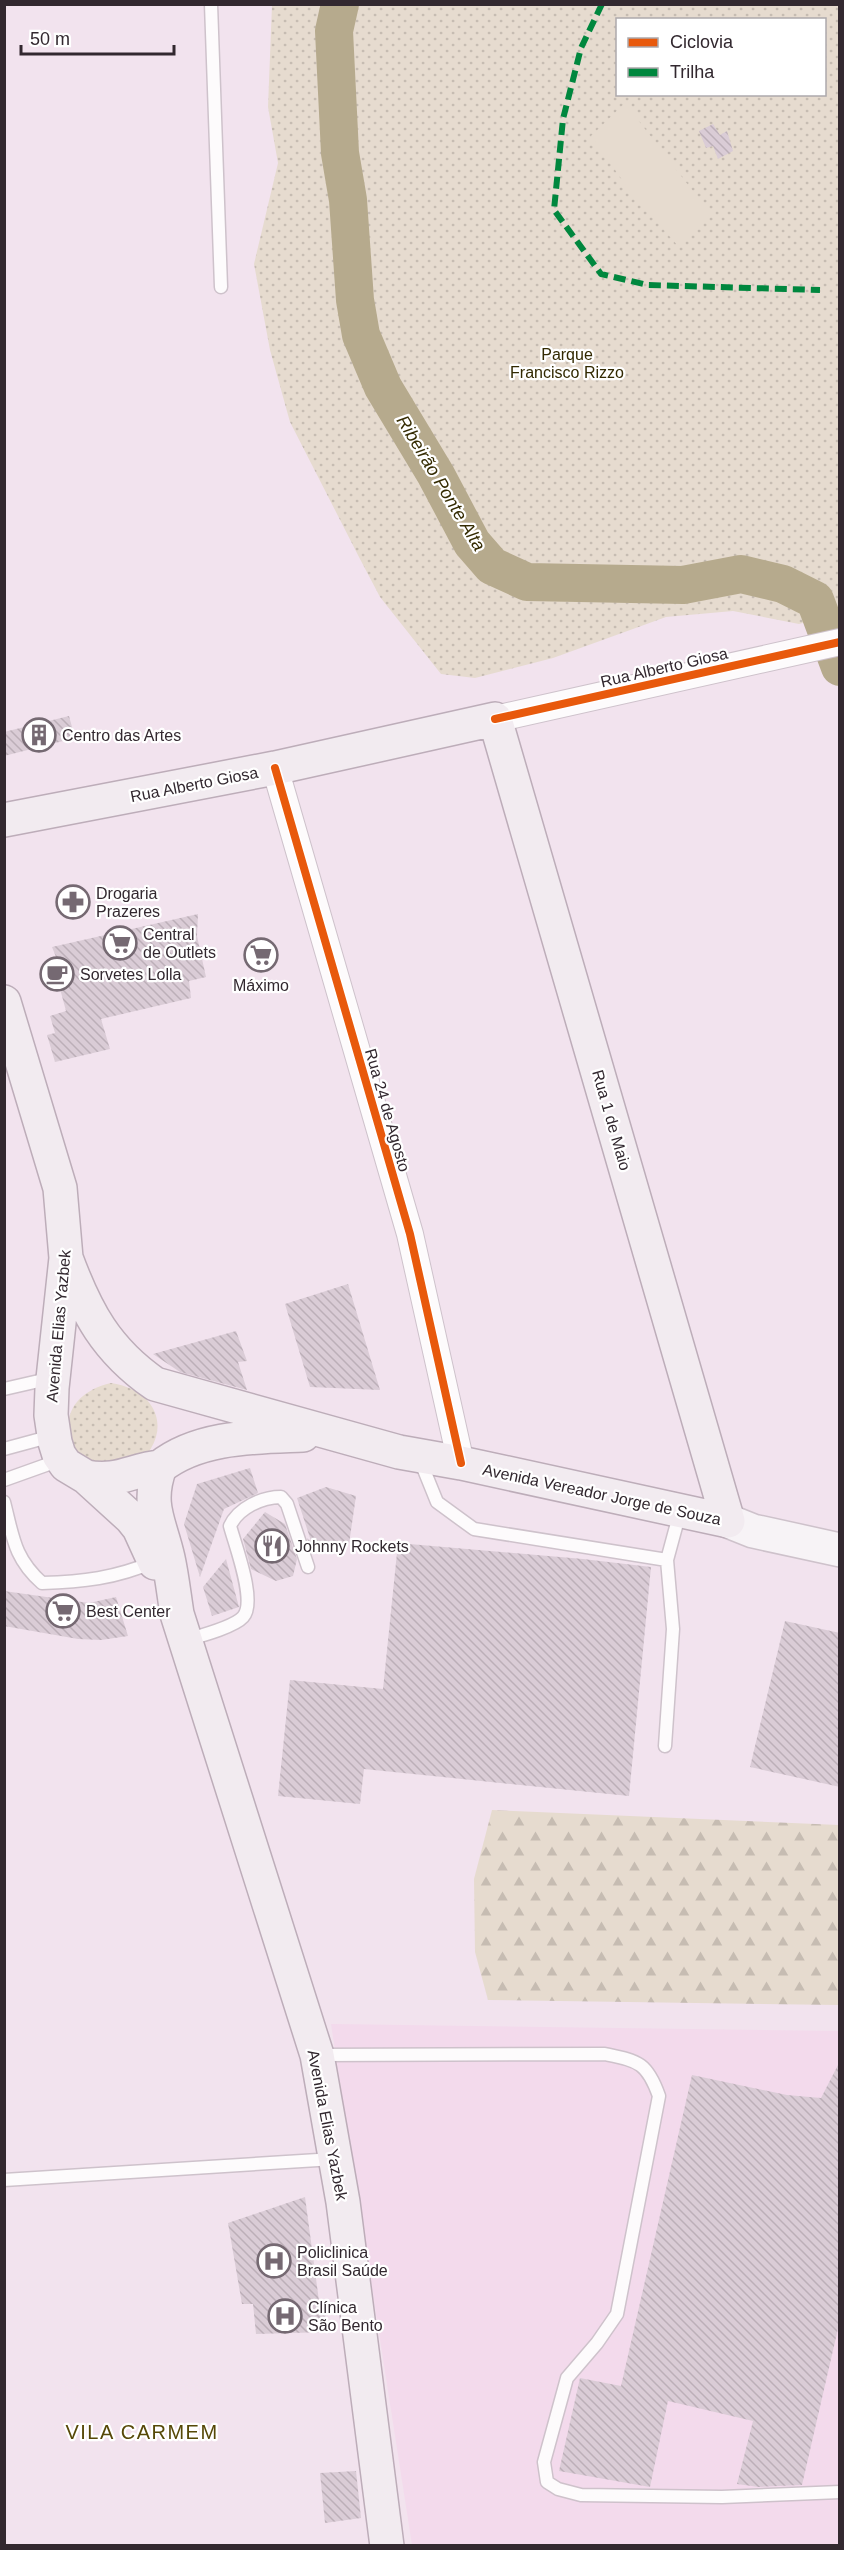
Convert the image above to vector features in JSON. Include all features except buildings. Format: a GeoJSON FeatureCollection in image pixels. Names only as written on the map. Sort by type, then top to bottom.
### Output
{"type":"FeatureCollection","features":[{"type":"Feature","properties":{"kind":"main road","name":"Rua Alberto Giosa"},"geometry":{"type":"LineString","coordinates":[[4,820],[275,768],[495,719]]}},
{"type":"Feature","properties":{"kind":"main road","name":"Rua 1 de Maio"},"geometry":{"type":"LineString","coordinates":[[495,719],[728,1521]]}},
{"type":"Feature","properties":{"kind":"main road","name":"Avenida Elias Yazbek"},"geometry":{"type":"LineString","coordinates":[[6,1012],[60,1188],[66,1258],[51,1415],[67,1457],[131,1518],[154,1561],[181,1627],[316,2055],[343,2202],[387,2546]]}},
{"type":"Feature","properties":{"kind":"main road","name":"Avenida Vereador Jorge de Souza"},"geometry":{"type":"LineString","coordinates":[[66,1258],[78,1290],[112,1348],[136,1371],[155,1384],[328,1434],[418,1456],[461,1462],[728,1521],[753,1531],[840,1550]]}},
{"type":"Feature","properties":{"kind":"main road","name":"Avenida Vereador Jorge de Souza"},"geometry":{"type":"LineString","coordinates":[[67,1457],[113,1479],[160,1467],[176,1456],[233,1440],[328,1434]]}},
{"type":"Feature","properties":{"kind":"main road","name":"Avenida Elias Yazbek"},"geometry":{"type":"LineString","coordinates":[[160,1467],[153,1498],[168,1557],[181,1627]]}},
{"type":"Feature","properties":{"kind":"main road"},"geometry":{"type":"LineString","coordinates":[[681,1511],[693,1503],[705,1490],[713,1470]]}},
{"type":"Feature","properties":{"kind":"street","name":"Rua Alberto Giosa"},"geometry":{"type":"LineString","coordinates":[[495,719],[840,642]]}},
{"type":"Feature","properties":{"kind":"street","name":"Rua 24 de Agosto"},"geometry":{"type":"LineString","coordinates":[[275,768],[410,1234],[461,1462]]}},
{"type":"Feature","properties":{"kind":"lane"},"geometry":{"type":"LineString","coordinates":[[211,4],[222,287]]}},
{"type":"Feature","properties":{"kind":"lane"},"geometry":{"type":"LineString","coordinates":[[4,1389],[53,1377]]}},
{"type":"Feature","properties":{"kind":"lane"},"geometry":{"type":"LineString","coordinates":[[4,1449],[67,1457]]}},
{"type":"Feature","properties":{"kind":"lane"},"geometry":{"type":"LineString","coordinates":[[418,1456],[437,1502],[474,1528],[667,1560]]}},
{"type":"Feature","properties":{"kind":"lane"},"geometry":{"type":"LineString","coordinates":[[4,1480],[67,1457]]}},
{"type":"Feature","properties":{"kind":"lane"},"geometry":{"type":"LineString","coordinates":[[181,1627],[242,1619],[248,1610],[248,1594],[230,1526],[241,1510],[274,1497],[281,1497],[287,1504],[308,1567]]}},
{"type":"Feature","properties":{"kind":"lane"},"geometry":{"type":"LineString","coordinates":[[4,1502],[16,1547],[26,1568],[42,1583],[83,1582],[126,1573],[154,1561]]}},
{"type":"Feature","properties":{"kind":"lane"},"geometry":{"type":"LineString","coordinates":[[665,1746],[673,1629],[667,1560],[681,1511]]}},
{"type":"Feature","properties":{"kind":"lane"},"geometry":{"type":"LineString","coordinates":[[316,2055],[604,2054],[635,2060],[652,2076],[659,2096],[617,2314],[597,2343],[567,2378],[544,2462],[547,2482],[558,2489],[581,2494],[722,2497],[840,2492]]}},
{"type":"Feature","properties":{"kind":"lane"},"geometry":{"type":"LineString","coordinates":[[4,2180],[336,2159]]}},
{"type":"Feature","properties":{"kind":"shaded area"},"geometry":{"type":"Polygon","coordinates":[[[331,2024],[839,2031],[839,2545],[412,2545],[331,2024]]]}},
{"type":"Feature","properties":{"kind":"green space","name":"Parque Francisco Rizzo"},"geometry":{"type":"Polygon","coordinates":[[[272,5],[839,5],[839,613],[799,624],[733,611],[666,617],[553,658],[475,678],[441,674],[380,597],[290,422],[270,350],[254,264],[278,163],[268,107],[272,5]]]}},
{"type":"Feature","properties":{"kind":"green space"},"geometry":{"type":"Polygon","coordinates":[[[625,103],[712,216],[678,246],[630,191],[591,136],[625,103]]]}},
{"type":"Feature","properties":{"kind":"green space"},"geometry":{"type":"Polygon","coordinates":[[[111,1383],[129,1388],[142,1396],[152,1406],[157,1418],[157,1431],[153,1444],[145,1457],[131,1469],[82,1460],[70,1435],[71,1412],[77,1403],[85,1394],[111,1383]]]}},
{"type":"Feature","properties":{"kind":"green space"},"geometry":{"type":"Polygon","coordinates":[[[492,1810],[839,1825],[839,2005],[488,2000],[475,1952],[474,1879],[492,1810]]]}},
{"type":"Feature","properties":{"kind":"waterway","name":"Ribeirão Ponte Alta"},"geometry":{"type":"LineString","coordinates":[[340,4],[334,31],[340,153],[348,200],[355,300],[361,335],[383,387],[436,475],[472,543],[492,566],[527,582],[683,585],[741,574],[783,584],[815,600],[840,667]]}},
{"type":"Feature","properties":{"kind":"marked path"},"geometry":{"type":"LineString","coordinates":[[602,4],[581,48],[563,119],[554,210],[601,274],[648,285],[820,290]]}},
{"type":"Feature","properties":{"kind":"cycle path"},"geometry":{"type":"LineString","coordinates":[[495,719],[840,642]]}},
{"type":"Feature","properties":{"kind":"cycle path"},"geometry":{"type":"LineString","coordinates":[[275,768],[410,1234],[461,1463]]}},
{"type":"Feature","properties":{"kind":"place","name":"Centro das Artes"},"geometry":{"type":"Point","coordinates":[39,735]}},
{"type":"Feature","properties":{"kind":"place","name":"Drogaria Prazeres"},"geometry":{"type":"Point","coordinates":[73,902]}},
{"type":"Feature","properties":{"kind":"place","name":"Central de Outlets"},"geometry":{"type":"Point","coordinates":[120,943]}},
{"type":"Feature","properties":{"kind":"place","name":"Máximo"},"geometry":{"type":"Point","coordinates":[261,955]}},
{"type":"Feature","properties":{"kind":"place","name":"Sorvetes Lolla"},"geometry":{"type":"Point","coordinates":[57,974]}},
{"type":"Feature","properties":{"kind":"place","name":"Johnny Rockets"},"geometry":{"type":"Point","coordinates":[272,1546]}},
{"type":"Feature","properties":{"kind":"place","name":"Best Center"},"geometry":{"type":"Point","coordinates":[63,1611]}},
{"type":"Feature","properties":{"kind":"place","name":"Policlinica Brasil Saúde"},"geometry":{"type":"Point","coordinates":[274,2261]}},
{"type":"Feature","properties":{"kind":"place","name":"Clínica São Bento"},"geometry":{"type":"Point","coordinates":[285,2316]}},
{"type":"Feature","properties":{"kind":"district","name":"VILA CARMEM"},"geometry":{"type":"Point","coordinates":[142,2432]}}]}
